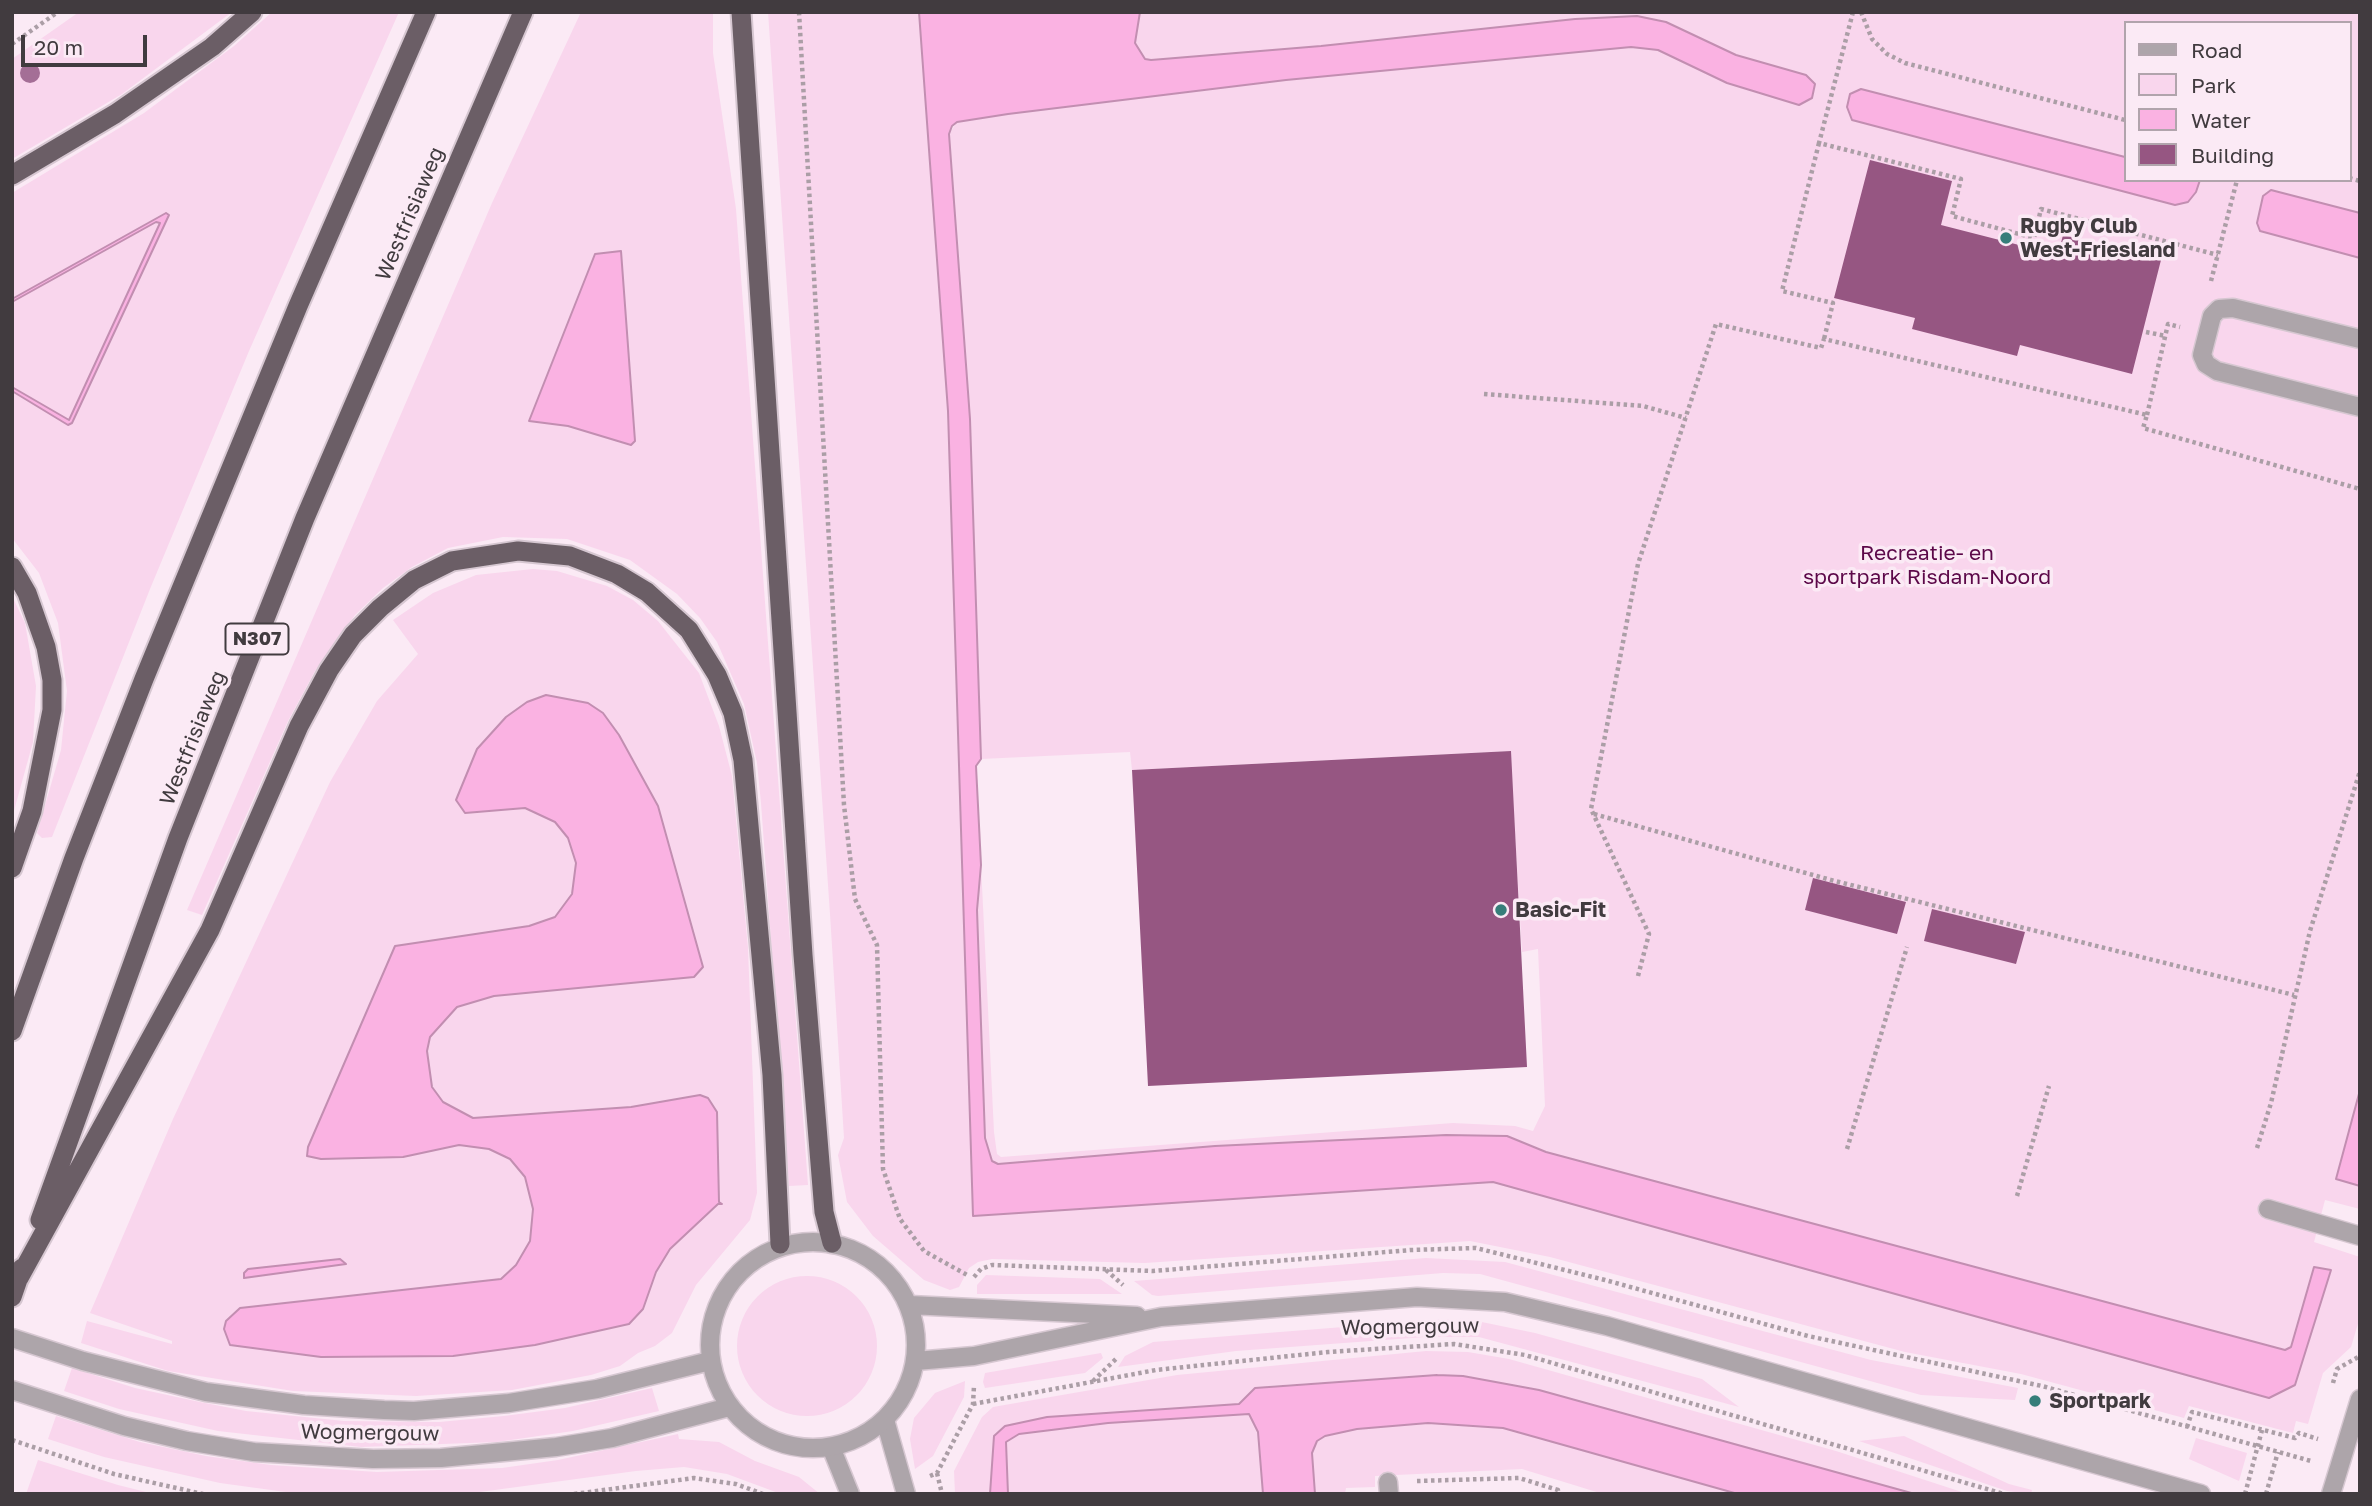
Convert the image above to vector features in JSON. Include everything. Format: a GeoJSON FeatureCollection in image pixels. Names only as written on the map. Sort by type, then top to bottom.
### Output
{"type":"FeatureCollection","features":[{"type":"Feature","properties":{"kind":"highway"},"geometry":{"type":"LineString","coordinates":[[12,176],[115,114],[212,47],[252,12]]}},
{"type":"Feature","properties":{"kind":"highway"},"geometry":{"type":"LineString","coordinates":[[12,1031],[74,858],[144,678],[299,306],[426,12]]}},
{"type":"Feature","properties":{"kind":"highway","name":"Westfrisiaweg"},"geometry":{"type":"LineString","coordinates":[[12,1297],[178,838],[305,517],[523,12]]}},
{"type":"Feature","properties":{"kind":"highway"},"geometry":{"type":"LineString","coordinates":[[741,12],[803,955],[824,1212],[832,1243]]}},
{"type":"Feature","properties":{"kind":"highway","name":"N307"},"geometry":{"type":"LineString","coordinates":[[19,1278],[210,930],[299,726],[329,670],[353,635],[414,580],[452,561],[518,551],[570,556],[617,574],[647,592],[689,630],[717,675],[733,713],[743,760],[764,993],[780,1244]]}},
{"type":"Feature","properties":{"kind":"highway"},"geometry":{"type":"LineString","coordinates":[[12,568],[38,621],[52,680],[52,710],[32,811],[12,868]]}},
{"type":"Feature","properties":{"kind":"street"},"geometry":{"type":"LineString","coordinates":[[2360,339],[2233,308],[2219,309],[2212,316],[2202,355],[2206,364],[2217,372],[2360,407]]}},
{"type":"Feature","properties":{"kind":"street"},"geometry":{"type":"LineString","coordinates":[[2268,1209],[2360,1236]]}},
{"type":"Feature","properties":{"kind":"street"},"geometry":{"type":"LineString","coordinates":[[832,1243],[861,1253],[885,1271],[910,1306],[917,1342],[916,1361],[900,1402],[885,1420],[856,1439],[831,1447],[804,1449],[771,1440],[754,1431],[729,1407],[717,1384],[710,1361],[713,1317],[730,1281],[745,1265],[780,1244],[832,1243]]}},
{"type":"Feature","properties":{"kind":"street","name":"Wogmergouw"},"geometry":{"type":"LineString","coordinates":[[910,1306],[1161,1317],[1418,1297],[1505,1302],[1607,1326],[2201,1494]]}},
{"type":"Feature","properties":{"kind":"street","name":"Wogmergouw"},"geometry":{"type":"LineString","coordinates":[[916,1361],[974,1356],[1161,1317]]}},
{"type":"Feature","properties":{"kind":"street","name":"Wogmergouw"},"geometry":{"type":"LineString","coordinates":[[12,1338],[83,1361],[215,1393],[329,1407],[414,1411],[509,1403],[597,1389],[710,1361]]}},
{"type":"Feature","properties":{"kind":"street","name":"Wogmergouw"},"geometry":{"type":"LineString","coordinates":[[12,1390],[124,1426],[219,1447],[373,1459],[441,1458],[556,1447],[612,1438],[729,1407]]}},
{"type":"Feature","properties":{"kind":"street"},"geometry":{"type":"LineString","coordinates":[[2331,1494],[2360,1399]]}},
{"type":"Feature","properties":{"kind":"street"},"geometry":{"type":"LineString","coordinates":[[885,1420],[905,1490]]}},
{"type":"Feature","properties":{"kind":"street"},"geometry":{"type":"LineString","coordinates":[[831,1447],[849,1494]]}},
{"type":"Feature","properties":{"kind":"path"},"geometry":{"type":"LineString","coordinates":[[12,44],[58,12]]}},
{"type":"Feature","properties":{"kind":"path"},"geometry":{"type":"LineString","coordinates":[[799,12],[844,805],[855,899],[877,945],[883,1169],[900,1219],[924,1251],[973,1278]]}},
{"type":"Feature","properties":{"kind":"path"},"geometry":{"type":"LineString","coordinates":[[1637,975],[1649,934],[1593,813],[1638,564],[1716,324],[1821,348],[1833,303],[1782,291],[1853,12]]}},
{"type":"Feature","properties":{"kind":"path"},"geometry":{"type":"LineString","coordinates":[[1861,12],[1872,39],[1887,54],[1905,62],[2124,120]]}},
{"type":"Feature","properties":{"kind":"path"},"geometry":{"type":"LineString","coordinates":[[1819,142],[1961,179],[1952,216],[2034,238],[2041,209],[2218,255]]}},
{"type":"Feature","properties":{"kind":"path"},"geometry":{"type":"LineString","coordinates":[[2210,284],[2236,182]]}},
{"type":"Feature","properties":{"kind":"path"},"geometry":{"type":"LineString","coordinates":[[2207,334],[2168,324],[2143,428],[2360,489]]}},
{"type":"Feature","properties":{"kind":"path"},"geometry":{"type":"LineString","coordinates":[[2146,332],[2166,337]]}},
{"type":"Feature","properties":{"kind":"path"},"geometry":{"type":"LineString","coordinates":[[1824,339],[2147,415]]}},
{"type":"Feature","properties":{"kind":"path"},"geometry":{"type":"LineString","coordinates":[[1484,394],[1643,406],[1686,418]]}},
{"type":"Feature","properties":{"kind":"path"},"geometry":{"type":"LineString","coordinates":[[2257,1149],[2271,1103],[2310,931],[2360,771]]}},
{"type":"Feature","properties":{"kind":"path"},"geometry":{"type":"LineString","coordinates":[[1593,813],[1831,880],[2294,995]]}},
{"type":"Feature","properties":{"kind":"path"},"geometry":{"type":"LineString","coordinates":[[1847,1149],[1907,947]]}},
{"type":"Feature","properties":{"kind":"path"},"geometry":{"type":"LineString","coordinates":[[2017,1196],[2049,1086]]}},
{"type":"Feature","properties":{"kind":"path","name":"Wogmergouw"},"geometry":{"type":"LineString","coordinates":[[937,1473],[973,1404],[1156,1370],[1328,1352],[1454,1344],[1525,1355],[2004,1494]]}},
{"type":"Feature","properties":{"kind":"path"},"geometry":{"type":"LineString","coordinates":[[2188,1427],[2192,1412],[2295,1438],[2299,1433],[2345,1446]]}},
{"type":"Feature","properties":{"kind":"path"},"geometry":{"type":"LineString","coordinates":[[2245,1494],[2262,1430]]}},
{"type":"Feature","properties":{"kind":"path"},"geometry":{"type":"LineString","coordinates":[[12,1440],[114,1474],[203,1494]]}},
{"type":"Feature","properties":{"kind":"path"},"geometry":{"type":"LineString","coordinates":[[2266,1494],[2278,1452]]}},
{"type":"Feature","properties":{"kind":"path"},"geometry":{"type":"LineString","coordinates":[[905,1490],[937,1473],[943,1494]]}},
{"type":"Feature","properties":{"kind":"path"},"geometry":{"type":"LineString","coordinates":[[574,1494],[694,1478],[736,1484],[763,1494]]}},
{"type":"Feature","properties":{"kind":"path"},"geometry":{"type":"LineString","coordinates":[[1388,1488],[1518,1478],[1558,1490],[1559,1494]]}},
{"type":"Feature","properties":{"kind":"green space"},"geometry":{"type":"Polygon","coordinates":[[[79,12],[232,12],[122,94],[12,159],[12,59],[79,12]]]}},
{"type":"Feature","properties":{"kind":"green space"},"geometry":{"type":"Polygon","coordinates":[[[272,12],[399,12],[249,351],[150,589],[52,837],[42,838],[37,833],[61,750],[67,691],[58,623],[39,573],[12,538],[12,193],[144,113],[234,46],[272,12]]]}},
{"type":"Feature","properties":{"kind":"green space"},"geometry":{"type":"Polygon","coordinates":[[[581,12],[713,12],[713,53],[736,209],[808,1185],[789,1186],[761,803],[757,763],[744,704],[717,642],[700,618],[677,594],[630,560],[567,539],[503,537],[448,548],[412,567],[383,588],[355,615],[315,671],[288,721],[202,915],[187,910],[492,203],[581,12]],[[620,251],[595,254],[529,420],[568,426],[631,445],[635,441],[620,251]]]}},
{"type":"Feature","properties":{"kind":"green space","name":"Recreatie- en sportpark Risdam-Noord"},"geometry":{"type":"Polygon","coordinates":[[[768,12],[919,12],[948,411],[973,1216],[1493,1182],[2269,1398],[2295,1385],[2331,1270],[2314,1268],[2291,1347],[2285,1350],[1546,1152],[1507,1136],[1446,1135],[1215,1146],[998,1164],[992,1161],[985,1138],[984,1113],[977,910],[981,865],[994,1132],[997,1154],[1001,1157],[1453,1123],[1515,1126],[1533,1131],[1545,1106],[1538,949],[1522,952],[1510,751],[1132,770],[1130,752],[981,759],[970,419],[949,134],[957,122],[995,116],[1151,60],[1145,60],[1135,43],[1140,12],[2360,12],[2360,1090],[2336,1178],[2360,1186],[2360,1209],[2325,1200],[2314,1242],[2360,1257],[2360,1317],[2351,1347],[2323,1373],[2308,1424],[2296,1421],[2293,1433],[2189,1406],[2184,1418],[2021,1374],[1905,1352],[1550,1257],[1470,1241],[1145,1263],[992,1259],[978,1262],[969,1268],[959,1287],[950,1290],[924,1280],[873,1236],[847,1202],[838,1155],[844,1138],[768,12]]]}},
{"type":"Feature","properties":{"kind":"green space"},"geometry":{"type":"Polygon","coordinates":[[[533,569],[557,571],[607,586],[633,600],[658,621],[699,673],[719,726],[732,776],[748,948],[757,1193],[750,1220],[696,1285],[672,1333],[655,1346],[638,1353],[620,1366],[591,1375],[512,1390],[416,1396],[293,1391],[168,1371],[81,1343],[87,1321],[172,1344],[172,1341],[90,1313],[173,1119],[330,782],[377,701],[418,654],[393,620],[433,593],[476,575],[533,569]]]}},
{"type":"Feature","properties":{"kind":"green space"},"geometry":{"type":"Polygon","coordinates":[[[12,596],[25,623],[36,686],[33,742],[12,818],[12,596]]]}},
{"type":"Feature","properties":{"kind":"green space"},"geometry":{"type":"Polygon","coordinates":[[[1426,1258],[1505,1262],[1871,1360],[2018,1388],[2015,1400],[1921,1395],[1480,1274],[1443,1273],[1158,1296],[1152,1295],[1134,1281],[1426,1258]]]}},
{"type":"Feature","properties":{"kind":"green space"},"geometry":{"type":"Polygon","coordinates":[[[986,1275],[1100,1279],[1122,1294],[977,1294],[977,1285],[986,1275]]]}},
{"type":"Feature","properties":{"kind":"green space"},"geometry":{"type":"Polygon","coordinates":[[[807,1276],[834,1281],[856,1297],[872,1319],[877,1346],[872,1373],[856,1395],[834,1411],[807,1416],[780,1411],[758,1395],[742,1373],[737,1346],[742,1319],[758,1297],[780,1281],[807,1276]]]}},
{"type":"Feature","properties":{"kind":"green space"},"geometry":{"type":"Polygon","coordinates":[[[1445,1319],[1472,1320],[1535,1333],[1702,1379],[1739,1407],[1479,1337],[1425,1337],[1236,1351],[1118,1367],[1125,1356],[1153,1342],[1445,1319]]]}},
{"type":"Feature","properties":{"kind":"green space"},"geometry":{"type":"Polygon","coordinates":[[[1426,1351],[1468,1352],[1509,1359],[1836,1451],[1968,1494],[1915,1494],[1539,1390],[1463,1376],[1437,1375],[1268,1386],[1239,1404],[1047,1417],[1005,1426],[994,1436],[990,1494],[955,1494],[954,1471],[982,1417],[993,1407],[1177,1375],[1426,1351]]]}},
{"type":"Feature","properties":{"kind":"green space"},"geometry":{"type":"Polygon","coordinates":[[[1101,1353],[1103,1358],[1085,1373],[985,1388],[983,1382],[985,1373],[1101,1353]]]}},
{"type":"Feature","properties":{"kind":"green space"},"geometry":{"type":"Polygon","coordinates":[[[72,1368],[135,1388],[246,1411],[344,1421],[439,1422],[504,1416],[565,1408],[652,1388],[659,1411],[573,1431],[497,1442],[361,1447],[218,1431],[119,1409],[64,1391],[72,1368]]]}},
{"type":"Feature","properties":{"kind":"green space"},"geometry":{"type":"Polygon","coordinates":[[[965,1381],[964,1397],[933,1456],[915,1469],[910,1439],[914,1418],[935,1393],[965,1381]]]}},
{"type":"Feature","properties":{"kind":"green space"},"geometry":{"type":"Polygon","coordinates":[[[1249,1414],[1258,1432],[1263,1494],[1008,1494],[1006,1442],[1019,1434],[1108,1423],[1249,1414]]]}},
{"type":"Feature","properties":{"kind":"green space"},"geometry":{"type":"Polygon","coordinates":[[[56,1416],[140,1442],[206,1456],[271,1465],[377,1472],[502,1468],[558,1460],[678,1434],[679,1439],[719,1442],[755,1461],[799,1477],[820,1494],[781,1494],[727,1474],[684,1467],[465,1494],[293,1493],[220,1483],[104,1457],[48,1439],[56,1416]]]}},
{"type":"Feature","properties":{"kind":"green space"},"geometry":{"type":"Polygon","coordinates":[[[1428,1423],[1502,1428],[1738,1494],[1603,1494],[1522,1469],[1375,1476],[1375,1487],[1346,1488],[1345,1494],[1315,1494],[1312,1453],[1317,1441],[1325,1436],[1357,1429],[1428,1423]]]}},
{"type":"Feature","properties":{"kind":"green space"},"geometry":{"type":"Polygon","coordinates":[[[1904,1436],[2009,1484],[2032,1490],[2031,1494],[2007,1491],[1859,1441],[1904,1436]]]}},
{"type":"Feature","properties":{"kind":"green space"},"geometry":{"type":"Polygon","coordinates":[[[2196,1438],[2247,1453],[2239,1481],[2189,1459],[2196,1438]]]}},
{"type":"Feature","properties":{"kind":"green space"},"geometry":{"type":"Polygon","coordinates":[[[38,1460],[118,1485],[154,1494],[26,1494],[38,1460]]]}},
{"type":"Feature","properties":{"kind":"water"},"geometry":{"type":"Polygon","coordinates":[[[919,12],[1140,12],[1135,43],[1145,59],[1151,60],[1321,46],[1575,19],[1637,16],[1666,22],[1736,55],[1806,75],[1815,84],[1812,98],[1799,105],[1727,83],[1658,50],[1631,47],[1286,80],[1008,114],[957,122],[952,126],[949,134],[970,419],[981,759],[976,766],[981,865],[977,910],[985,1138],[992,1161],[998,1164],[1215,1146],[1446,1135],[1507,1136],[1546,1152],[2285,1350],[2291,1347],[2314,1267],[2331,1270],[2295,1385],[2269,1398],[1493,1182],[973,1216],[948,411],[919,12]]]}},
{"type":"Feature","properties":{"kind":"water"},"geometry":{"type":"Polygon","coordinates":[[[1861,89],[2124,157],[2124,182],[2199,182],[2188,202],[2175,205],[1852,120],[1847,107],[1850,94],[1861,89]]]}},
{"type":"Feature","properties":{"kind":"water"},"geometry":{"type":"Polygon","coordinates":[[[2271,190],[2360,213],[2360,258],[2260,231],[2257,223],[2263,196],[2271,190]]]}},
{"type":"Feature","properties":{"kind":"water"},"geometry":{"type":"Polygon","coordinates":[[[166,213],[169,215],[72,423],[68,425],[12,391],[12,387],[69,420],[160,223],[156,222],[12,302],[12,299],[166,213]]]}},
{"type":"Feature","properties":{"kind":"water"},"geometry":{"type":"Polygon","coordinates":[[[621,251],[635,441],[631,445],[568,426],[529,421],[595,254],[621,251]]]}},
{"type":"Feature","properties":{"kind":"water"},"geometry":{"type":"Polygon","coordinates":[[[546,695],[588,703],[603,713],[619,735],[658,806],[703,967],[694,977],[494,996],[457,1007],[430,1037],[427,1051],[432,1087],[443,1102],[473,1118],[631,1107],[700,1095],[708,1098],[717,1112],[719,1202],[722,1204],[718,1204],[670,1249],[656,1272],[643,1309],[629,1324],[535,1345],[453,1356],[321,1357],[230,1345],[224,1329],[226,1321],[240,1308],[501,1279],[516,1265],[530,1241],[533,1209],[525,1177],[510,1159],[489,1149],[459,1145],[403,1157],[321,1159],[307,1156],[308,1147],[395,946],[529,926],[555,917],[572,894],[576,863],[568,838],[555,822],[525,808],[465,813],[456,800],[477,749],[506,717],[527,702],[546,695]]]}},
{"type":"Feature","properties":{"kind":"water"},"geometry":{"type":"Polygon","coordinates":[[[2360,1090],[2360,1186],[2336,1179],[2360,1090]]]}},
{"type":"Feature","properties":{"kind":"water"},"geometry":{"type":"Polygon","coordinates":[[[340,1259],[346,1264],[244,1278],[248,1269],[340,1259]]]}},
{"type":"Feature","properties":{"kind":"water"},"geometry":{"type":"Polygon","coordinates":[[[1437,1375],[1463,1376],[1539,1390],[1915,1494],[1738,1494],[1503,1428],[1428,1423],[1357,1429],[1325,1436],[1317,1441],[1312,1453],[1315,1494],[1263,1494],[1258,1432],[1249,1414],[1108,1423],[1019,1434],[1006,1442],[1008,1494],[990,1494],[994,1436],[1005,1426],[1047,1417],[1239,1404],[1255,1388],[1437,1375]]]}},
{"type":"Feature","properties":{"kind":"building"},"geometry":{"type":"Polygon","coordinates":[[[1870,160],[1952,181],[1941,225],[2058,255],[2063,235],[2161,260],[2132,374],[2020,345],[2017,356],[1912,329],[1915,318],[1834,298],[1870,160]]]}},
{"type":"Feature","properties":{"kind":"building"},"geometry":{"type":"Polygon","coordinates":[[[1511,751],[1527,1067],[1148,1086],[1132,770],[1511,751]]]}},
{"type":"Feature","properties":{"kind":"building"},"geometry":{"type":"Polygon","coordinates":[[[1813,878],[1906,902],[1897,934],[1805,910],[1813,878]]]}},
{"type":"Feature","properties":{"kind":"building"},"geometry":{"type":"Polygon","coordinates":[[[1932,909],[2025,932],[2016,964],[1924,941],[1932,909]]]}},
{"type":"Feature","properties":{"kind":"place","name":"Rugby Club West-Friesland"},"geometry":{"type":"Point","coordinates":[2006,238]}},
{"type":"Feature","properties":{"kind":"place","name":"Basic-Fit"},"geometry":{"type":"Point","coordinates":[1501,910]}},
{"type":"Feature","properties":{"kind":"place","name":"Sportpark"},"geometry":{"type":"Point","coordinates":[2035,1401]}}]}
